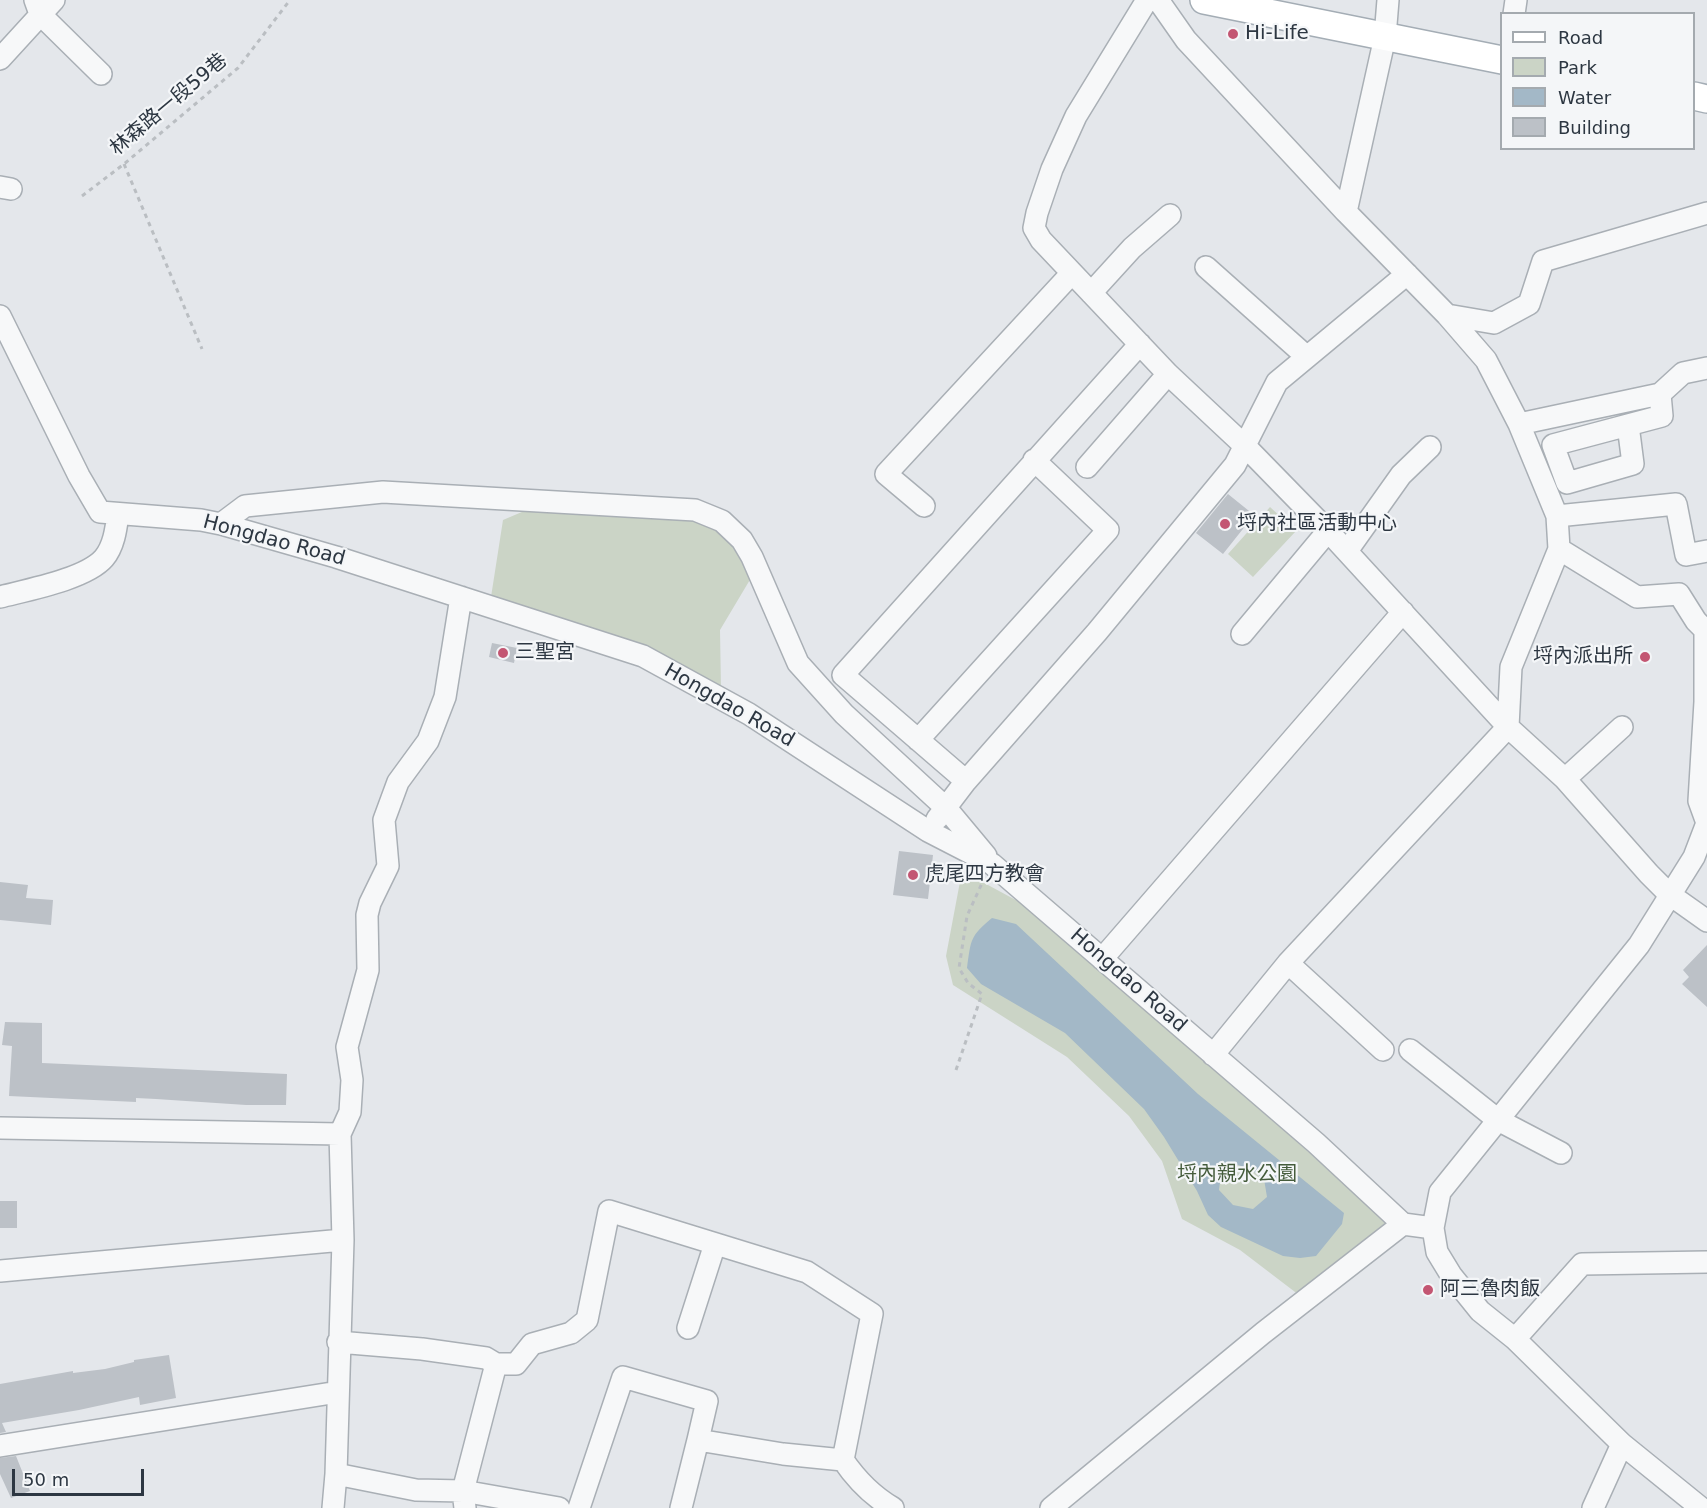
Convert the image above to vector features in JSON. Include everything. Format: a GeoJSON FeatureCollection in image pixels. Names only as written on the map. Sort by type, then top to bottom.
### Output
{"type":"FeatureCollection","features":[{"type":"Feature","properties":{"kind":"main road"},"geometry":{"type":"LineString","coordinates":[[1204,0],[1500,60]]}},
{"type":"Feature","properties":{"kind":"street"},"geometry":{"type":"LineString","coordinates":[[1147,0],[1076,116],[1052,169],[1034,228],[1041,240],[1168,374],[1246,447],[1328,531],[1508,727],[1565,779],[1649,874],[1669,894],[1707,921]]}},
{"type":"Feature","properties":{"kind":"street"},"geometry":{"type":"LineString","coordinates":[[1158,0],[1186,40],[1346,212],[1447,315],[1486,360],[1519,424],[1557,516],[1559,549],[1511,667],[1508,727],[1288,963],[1213,1055]]}},
{"type":"Feature","properties":{"kind":"street"},"geometry":{"type":"LineString","coordinates":[[1346,212],[1385,37],[1388,0]]}},
{"type":"Feature","properties":{"kind":"street"},"geometry":{"type":"LineString","coordinates":[[0,59],[43,5],[101,74]]}},
{"type":"Feature","properties":{"kind":"street"},"geometry":{"type":"LineString","coordinates":[[1447,315],[1494,324],[1529,304],[1544,261],[1707,213]]}},
{"type":"Feature","properties":{"kind":"street"},"geometry":{"type":"LineString","coordinates":[[1091,293],[1132,248],[1170,215]]}},
{"type":"Feature","properties":{"kind":"street"},"geometry":{"type":"LineString","coordinates":[[1206,267],[1307,357]]}},
{"type":"Feature","properties":{"kind":"street"},"geometry":{"type":"LineString","coordinates":[[924,506],[886,474],[1072,273]]}},
{"type":"Feature","properties":{"kind":"street"},"geometry":{"type":"LineString","coordinates":[[928,831],[966,781],[1097,632],[1235,465],[1277,382],[1407,274]]}},
{"type":"Feature","properties":{"kind":"street","name":"Hongdao Road"},"geometry":{"type":"LineString","coordinates":[[0,316],[79,476],[100,512],[201,520],[221,524],[336,557],[643,656],[749,714],[928,831],[992,864],[1316,1143],[1403,1224]]}},
{"type":"Feature","properties":{"kind":"street"},"geometry":{"type":"LineString","coordinates":[[966,781],[843,675],[1140,344]]}},
{"type":"Feature","properties":{"kind":"street"},"geometry":{"type":"LineString","coordinates":[[1519,424],[1660,394],[1683,373],[1707,368]]}},
{"type":"Feature","properties":{"kind":"street"},"geometry":{"type":"LineString","coordinates":[[1088,467],[1168,374]]}},
{"type":"Feature","properties":{"kind":"street"},"geometry":{"type":"LineString","coordinates":[[1628,425],[1662,416],[1660,394]]}},
{"type":"Feature","properties":{"kind":"street"},"geometry":{"type":"LineString","coordinates":[[1347,551],[1401,475],[1430,447]]}},
{"type":"Feature","properties":{"kind":"street"},"geometry":{"type":"LineString","coordinates":[[918,740],[1108,530],[1034,460]]}},
{"type":"Feature","properties":{"kind":"street"},"geometry":{"type":"LineString","coordinates":[[221,524],[245,506],[382,492],[695,510],[722,521],[742,540],[752,556],[798,663],[844,714],[946,808],[992,864]]}},
{"type":"Feature","properties":{"kind":"street"},"geometry":{"type":"LineString","coordinates":[[1557,516],[1676,504],[1686,555],[1707,551]]}},
{"type":"Feature","properties":{"kind":"street"},"geometry":{"type":"LineString","coordinates":[[0,597],[74,577],[104,559],[114,540],[118,514]]}},
{"type":"Feature","properties":{"kind":"street"},"geometry":{"type":"LineString","coordinates":[[1242,634],[1328,531]]}},
{"type":"Feature","properties":{"kind":"street"},"geometry":{"type":"LineString","coordinates":[[1559,549],[1637,597],[1679,594],[1696,621],[1705,630],[1705,702],[1699,801],[1707,823],[1694,857],[1639,945],[1440,1192],[1433,1228],[1437,1252],[1451,1275],[1480,1311],[1515,1339],[1622,1443],[1701,1508]]}},
{"type":"Feature","properties":{"kind":"street"},"geometry":{"type":"LineString","coordinates":[[333,1508],[343,1240],[340,1134],[350,1112],[352,1080],[347,1047],[368,970],[367,915],[370,903],[388,866],[384,820],[398,782],[428,741],[445,697],[461,597]]}},
{"type":"Feature","properties":{"kind":"street"},"geometry":{"type":"LineString","coordinates":[[1102,959],[1403,612]]}},
{"type":"Feature","properties":{"kind":"street"},"geometry":{"type":"LineString","coordinates":[[1565,779],[1622,727]]}},
{"type":"Feature","properties":{"kind":"street"},"geometry":{"type":"LineString","coordinates":[[1288,963],[1383,1050]]}},
{"type":"Feature","properties":{"kind":"street"},"geometry":{"type":"LineString","coordinates":[[1410,1050],[1498,1119],[1561,1153]]}},
{"type":"Feature","properties":{"kind":"street"},"geometry":{"type":"LineString","coordinates":[[0,1128],[340,1134]]}},
{"type":"Feature","properties":{"kind":"street"},"geometry":{"type":"LineString","coordinates":[[338,1342],[422,1349],[486,1358],[496,1364],[516,1364],[532,1344],[571,1333],[587,1320],[609,1211],[807,1272],[872,1314],[843,1460],[851,1472],[881,1501],[893,1508]]}},
{"type":"Feature","properties":{"kind":"street"},"geometry":{"type":"LineString","coordinates":[[1051,1508],[1263,1333],[1403,1224],[1433,1228]]}},
{"type":"Feature","properties":{"kind":"street"},"geometry":{"type":"LineString","coordinates":[[0,1271],[343,1240]]}},
{"type":"Feature","properties":{"kind":"street"},"geometry":{"type":"LineString","coordinates":[[688,1328],[715,1244]]}},
{"type":"Feature","properties":{"kind":"street"},"geometry":{"type":"LineString","coordinates":[[1515,1339],[1582,1264],[1707,1262]]}},
{"type":"Feature","properties":{"kind":"street"},"geometry":{"type":"LineString","coordinates":[[464,1500],[496,1364]]}},
{"type":"Feature","properties":{"kind":"street"},"geometry":{"type":"LineString","coordinates":[[579,1508],[622,1377],[707,1401],[681,1508]]}},
{"type":"Feature","properties":{"kind":"street"},"geometry":{"type":"LineString","coordinates":[[0,1446],[338,1392]]}},
{"type":"Feature","properties":{"kind":"street"},"geometry":{"type":"LineString","coordinates":[[698,1440],[783,1454],[843,1460]]}},
{"type":"Feature","properties":{"kind":"street"},"geometry":{"type":"LineString","coordinates":[[1593,1508],[1622,1443]]}},
{"type":"Feature","properties":{"kind":"street"},"geometry":{"type":"LineString","coordinates":[[336,1474],[464,1500],[559,1508]]}},
{"type":"Feature","properties":{"kind":"path","name":"林森路一段59巷"},"geometry":{"type":"LineString","coordinates":[[82,196],[124,164],[238,68],[290,0]]}},
{"type":"Feature","properties":{"kind":"path"},"geometry":{"type":"LineString","coordinates":[[124,164],[202,349]]}},
{"type":"Feature","properties":{"kind":"path"},"geometry":{"type":"LineString","coordinates":[[956,1070],[982,994],[968,983],[959,968],[967,916],[992,864]]}},
{"type":"Feature","properties":{"kind":"green space"},"geometry":{"type":"Polygon","coordinates":[[[536,506],[706,519],[744,556],[751,578],[720,630],[721,690],[491,597],[503,520],[536,506]]]}},
{"type":"Feature","properties":{"kind":"green space"},"geometry":{"type":"Polygon","coordinates":[[[1270,507],[1296,531],[1253,577],[1228,554],[1270,507]]]}},
{"type":"Feature","properties":{"kind":"green space","name":"埒內親水公園"},"geometry":{"type":"Polygon","coordinates":[[[962,871],[1025,905],[1389,1222],[1299,1295],[1240,1250],[1182,1219],[1162,1161],[1129,1116],[1067,1057],[953,985],[946,956],[962,871]]]}},
{"type":"Feature","properties":{"kind":"water"},"geometry":{"type":"Polygon","coordinates":[[[992,918],[1016,924],[1198,1094],[1344,1213],[1342,1224],[1316,1256],[1300,1258],[1283,1256],[1221,1227],[1208,1215],[1197,1191],[1144,1109],[1065,1033],[981,984],[967,968],[975,934],[992,918]],[[1232,1163],[1221,1173],[1219,1190],[1233,1205],[1253,1209],[1267,1197],[1264,1179],[1250,1169],[1232,1163]]]}},
{"type":"Feature","properties":{"kind":"building","name":"埒內社區活動中心"},"geometry":{"type":"Polygon","coordinates":[[[1228,494],[1254,515],[1223,554],[1196,533],[1228,494]]]}},
{"type":"Feature","properties":{"kind":"building","name":"三聖宮"},"geometry":{"type":"Polygon","coordinates":[[[492,643],[517,648],[514,663],[489,657],[492,643]]]}},
{"type":"Feature","properties":{"kind":"building","name":"虎尾四方教會"},"geometry":{"type":"Polygon","coordinates":[[[899,851],[933,855],[928,899],[893,895],[899,851]]]}},
{"type":"Feature","properties":{"kind":"building"},"geometry":{"type":"Polygon","coordinates":[[[0,882],[28,885],[26,898],[53,900],[51,925],[0,920],[0,882]]]}},
{"type":"Feature","properties":{"kind":"building"},"geometry":{"type":"Polygon","coordinates":[[[1707,945],[1707,1007],[1682,984],[1689,977],[1683,970],[1707,945]]]}},
{"type":"Feature","properties":{"kind":"building"},"geometry":{"type":"Polygon","coordinates":[[[5,1022],[42,1023],[42,1063],[287,1074],[286,1105],[246,1105],[136,1098],[136,1102],[9,1096],[12,1046],[2,1045],[5,1022]]]}},
{"type":"Feature","properties":{"kind":"building"},"geometry":{"type":"Polygon","coordinates":[[[0,1201],[17,1201],[17,1228],[0,1228],[0,1201]]]}},
{"type":"Feature","properties":{"kind":"building"},"geometry":{"type":"Polygon","coordinates":[[[169,1355],[176,1398],[140,1405],[139,1397],[2,1423],[6,1432],[0,1433],[0,1384],[73,1371],[73,1373],[105,1369],[134,1362],[134,1360],[169,1355]]]}},
{"type":"Feature","properties":{"kind":"building"},"geometry":{"type":"Polygon","coordinates":[[[16,1456],[30,1491],[11,1498],[0,1474],[0,1458],[16,1456]]]}},
{"type":"Feature","properties":{"kind":"place","name":"Hi-Life"},"geometry":{"type":"Point","coordinates":[1233,34]}},
{"type":"Feature","properties":{"kind":"place","name":"埒內社區活動中心"},"geometry":{"type":"Point","coordinates":[1225,524]}},
{"type":"Feature","properties":{"kind":"place","name":"三聖宮"},"geometry":{"type":"Point","coordinates":[503,653]}},
{"type":"Feature","properties":{"kind":"place","name":"埒內派出所"},"geometry":{"type":"Point","coordinates":[1645,657]}},
{"type":"Feature","properties":{"kind":"place","name":"虎尾四方教會"},"geometry":{"type":"Point","coordinates":[913,875]}},
{"type":"Feature","properties":{"kind":"place","name":"阿三魯肉飯"},"geometry":{"type":"Point","coordinates":[1428,1290]}}]}
